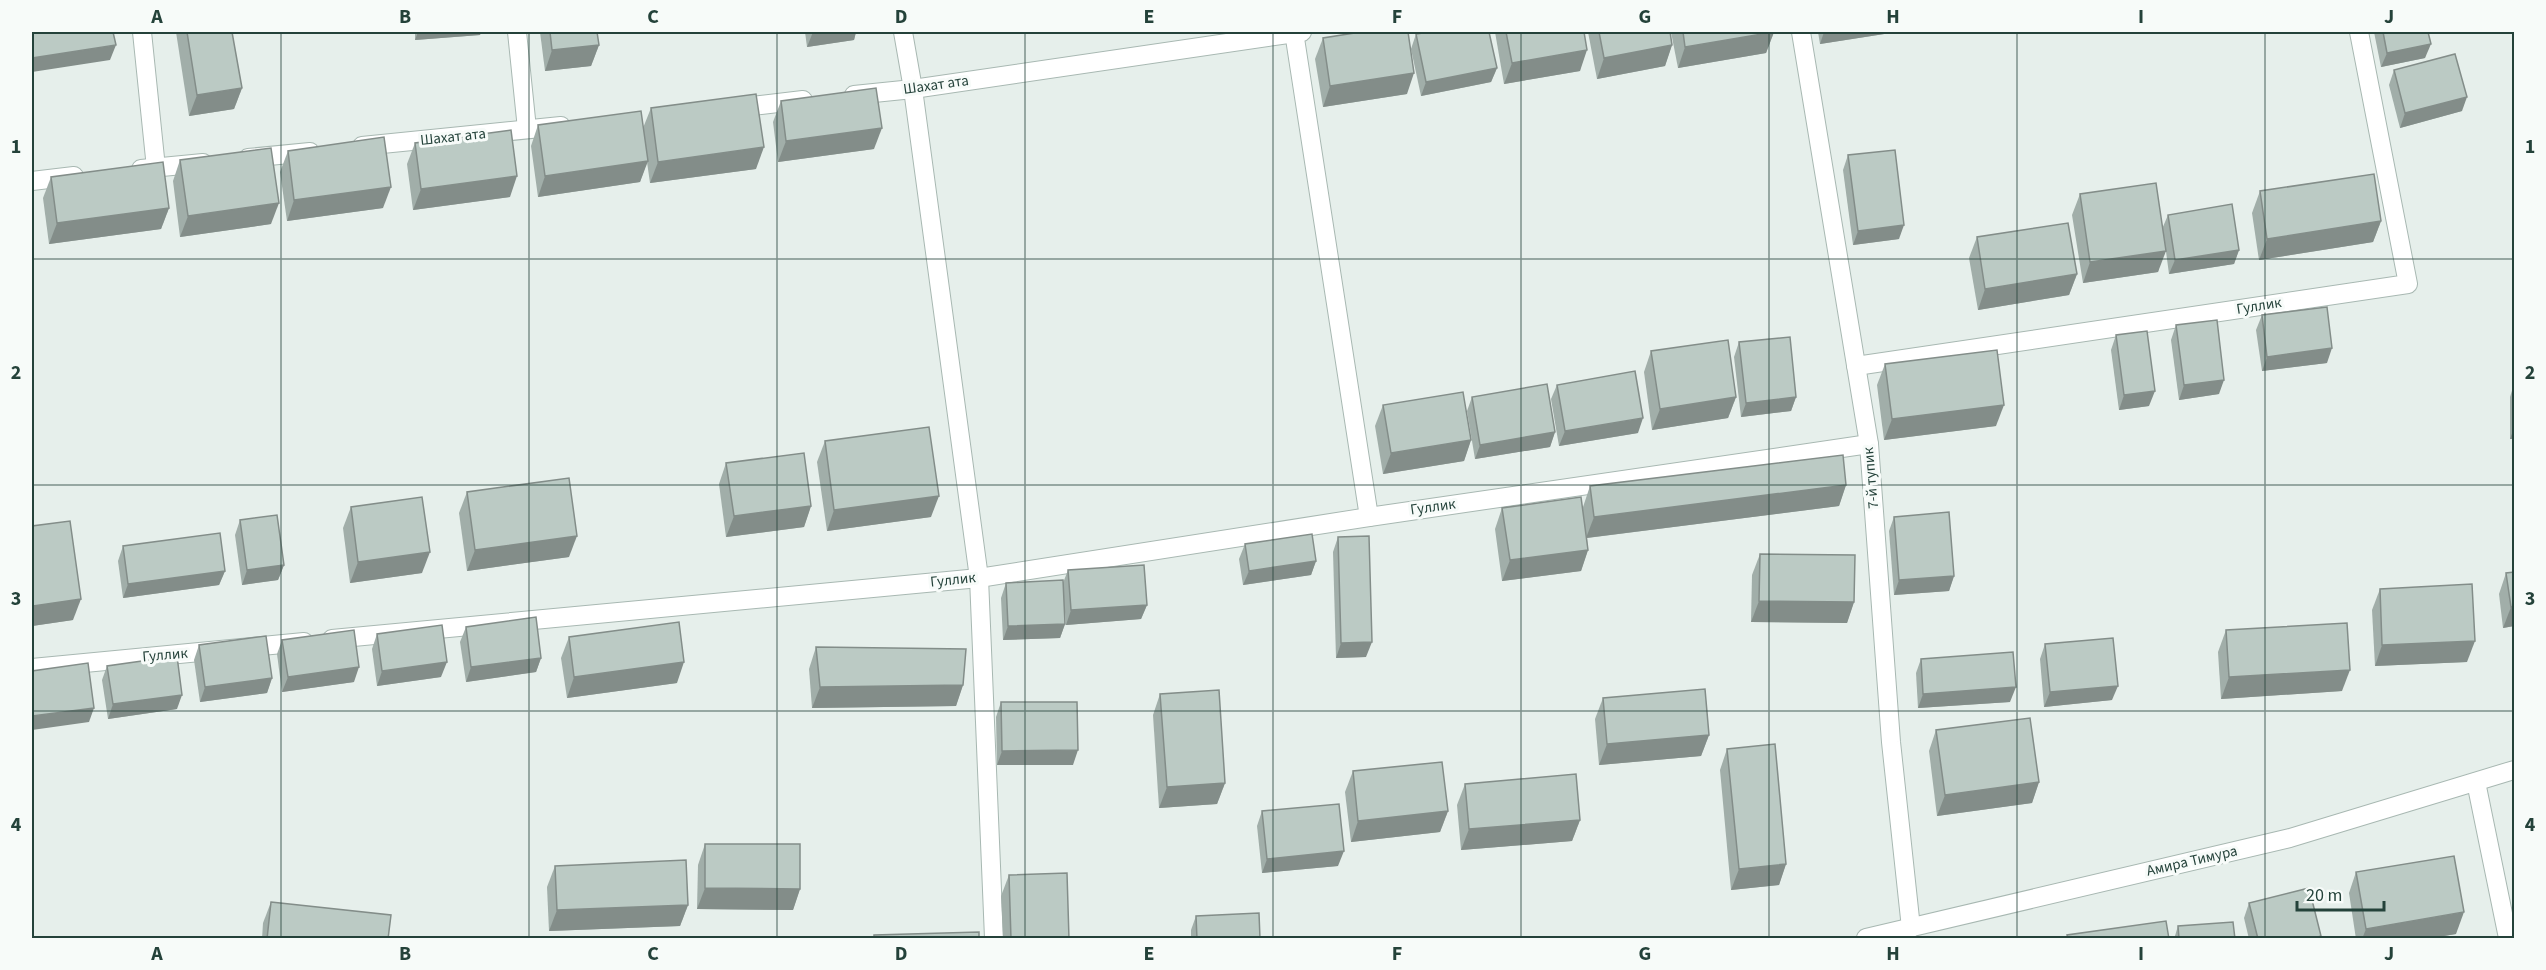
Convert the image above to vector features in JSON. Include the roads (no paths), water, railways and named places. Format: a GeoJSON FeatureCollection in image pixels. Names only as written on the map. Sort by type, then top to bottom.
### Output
{"type":"FeatureCollection","features":[{"type":"Feature","properties":{"kind":"street"},"geometry":{"type":"LineString","coordinates":[[142,32],[156,168]]}},
{"type":"Feature","properties":{"kind":"street"},"geometry":{"type":"LineString","coordinates":[[517,32],[527,129]]}},
{"type":"Feature","properties":{"kind":"street"},"geometry":{"type":"LineString","coordinates":[[903,32],[913,89],[979,578],[994,939]]}},
{"type":"Feature","properties":{"kind":"street"},"geometry":{"type":"LineString","coordinates":[[1296,32],[1369,517]]}},
{"type":"Feature","properties":{"kind":"street","name":"Шахат ата"},"geometry":{"type":"LineString","coordinates":[[714,110],[913,89],[1296,32]]}},
{"type":"Feature","properties":{"kind":"street","name":"7-й тупик"},"geometry":{"type":"LineString","coordinates":[[1801,32],[1869,444],[1891,742],[1911,928]]}},
{"type":"Feature","properties":{"kind":"street","name":"Гуллик"},"geometry":{"type":"LineString","coordinates":[[1856,366],[2408,284],[2360,32]]}},
{"type":"Feature","properties":{"kind":"street","name":"Шахат ата"},"geometry":{"type":"LineString","coordinates":[[122,171],[574,124]]}},
{"type":"Feature","properties":{"kind":"street"},"geometry":{"type":"LineString","coordinates":[[32,181],[88,175]]}},
{"type":"Feature","properties":{"kind":"street","name":"Гуллик"},"geometry":{"type":"LineString","coordinates":[[32,668],[979,578],[1369,517],[1869,444]]}},
{"type":"Feature","properties":{"kind":"street","name":"Амира Тимура"},"geometry":{"type":"LineString","coordinates":[[1866,939],[2290,838],[2514,770]]}},
{"type":"Feature","properties":{"kind":"street"},"geometry":{"type":"LineString","coordinates":[[2476,782],[2508,939]]}}]}
